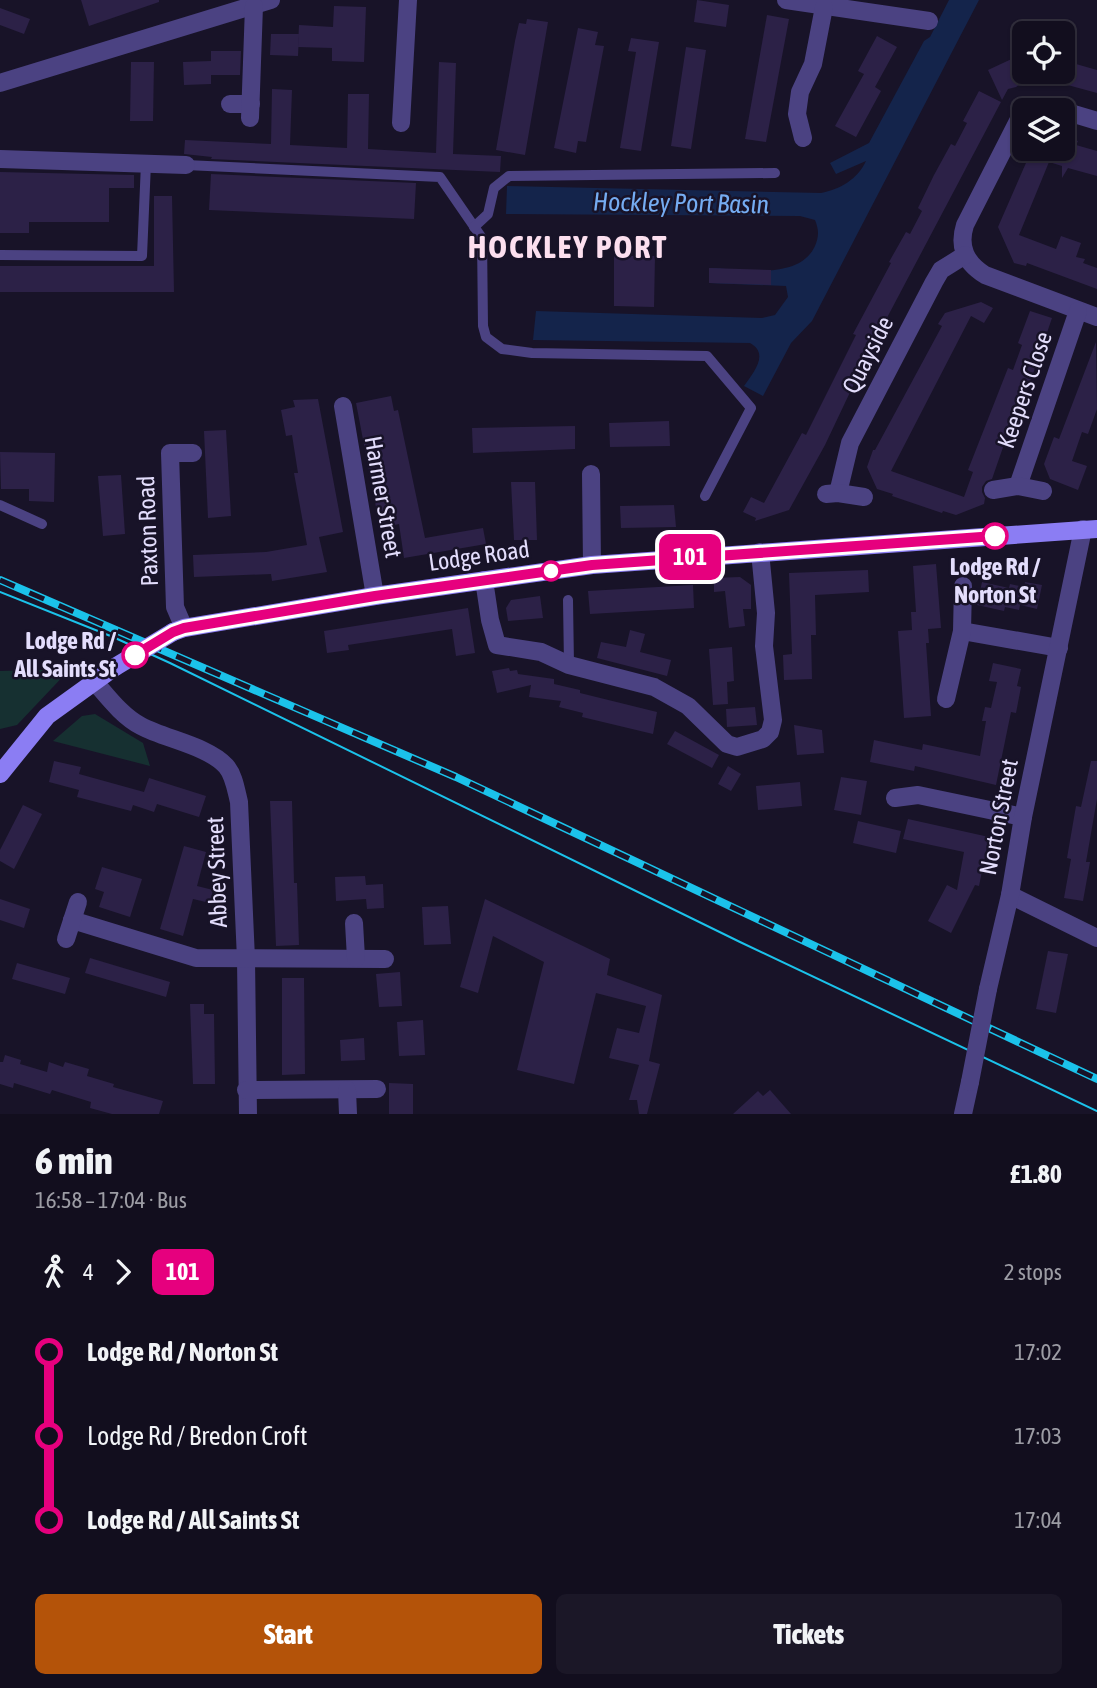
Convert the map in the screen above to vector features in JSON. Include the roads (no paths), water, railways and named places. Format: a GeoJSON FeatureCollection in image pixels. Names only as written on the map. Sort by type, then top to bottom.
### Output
{"type":"FeatureCollection","features":[{"type":"Feature","properties":{"kind":"street"},"geometry":{"type":"LineString","coordinates":[[0,83],[271,0]]}},
{"type":"Feature","properties":{"kind":"street"},"geometry":{"type":"LineString","coordinates":[[401,122],[408,0]]}},
{"type":"Feature","properties":{"kind":"street"},"geometry":{"type":"LineString","coordinates":[[786,0],[929,21]]}},
{"type":"Feature","properties":{"kind":"street"},"geometry":{"type":"LineString","coordinates":[[230,104],[250,111],[254,6]]}},
{"type":"Feature","properties":{"kind":"street"},"geometry":{"type":"LineString","coordinates":[[803,138],[792,91],[813,64],[824,7]]}},
{"type":"Feature","properties":{"kind":"street"},"geometry":{"type":"LineString","coordinates":[[1075,114],[1097,121]]}},
{"type":"Feature","properties":{"kind":"street"},"geometry":{"type":"LineString","coordinates":[[1012,133],[965,225],[961,237],[965,255],[970,264],[985,275],[1097,317]]}},
{"type":"Feature","properties":{"kind":"street"},"geometry":{"type":"LineString","coordinates":[[0,159],[186,164]]}},
{"type":"Feature","properties":{"kind":"street","name":"Quayside"},"geometry":{"type":"LineString","coordinates":[[864,497],[832,494],[850,443],[941,270],[965,255]]}},
{"type":"Feature","properties":{"kind":"street","name":"Keepers Close"},"geometry":{"type":"LineString","coordinates":[[1018,486],[1078,311]]}},
{"type":"Feature","properties":{"kind":"street","name":"Harmer Street"},"geometry":{"type":"LineString","coordinates":[[343,406],[375,596]]}},
{"type":"Feature","properties":{"kind":"street","name":"Paxton Road"},"geometry":{"type":"LineString","coordinates":[[178,630],[170,453],[193,453]]}},
{"type":"Feature","properties":{"kind":"street"},"geometry":{"type":"LineString","coordinates":[[591,474],[592,565]]}},
{"type":"Feature","properties":{"kind":"street","name":"Keepers Close"},"geometry":{"type":"LineString","coordinates":[[993,490],[1018,486],[1043,491]]}},
{"type":"Feature","properties":{"kind":"street","name":"Lodge Road"},"geometry":{"type":"LineString","coordinates":[[0,774],[6,755],[47,716],[115,667],[178,630],[375,596],[592,565],[1090,529]]}},
{"type":"Feature","properties":{"kind":"street","name":"Norton Street"},"geometry":{"type":"LineString","coordinates":[[963,1114],[1059,648],[1090,529]]}},
{"type":"Feature","properties":{"kind":"street"},"geometry":{"type":"LineString","coordinates":[[484,580],[497,645],[541,652],[569,665],[654,687],[688,706],[727,744],[737,747],[764,738],[770,732],[773,712],[764,646],[766,612],[760,552]]}},
{"type":"Feature","properties":{"kind":"street"},"geometry":{"type":"LineString","coordinates":[[946,699],[962,631],[963,586]]}},
{"type":"Feature","properties":{"kind":"street"},"geometry":{"type":"LineString","coordinates":[[962,631],[1059,648]]}},
{"type":"Feature","properties":{"kind":"street","name":"Abbey Street"},"geometry":{"type":"LineString","coordinates":[[72,920],[196,958],[246,959],[239,802],[227,767],[215,756],[139,725],[94,681]]}},
{"type":"Feature","properties":{"kind":"street"},"geometry":{"type":"LineString","coordinates":[[895,797],[918,795],[1023,817]]}},
{"type":"Feature","properties":{"kind":"street"},"geometry":{"type":"LineString","coordinates":[[1010,895],[1097,938]]}},
{"type":"Feature","properties":{"kind":"street"},"geometry":{"type":"LineString","coordinates":[[66,939],[78,902]]}},
{"type":"Feature","properties":{"kind":"street"},"geometry":{"type":"LineString","coordinates":[[354,923],[356,958]]}},
{"type":"Feature","properties":{"kind":"street"},"geometry":{"type":"LineString","coordinates":[[248,1114],[246,959],[385,959]]}},
{"type":"Feature","properties":{"kind":"street"},"geometry":{"type":"LineString","coordinates":[[246,1090],[377,1089]]}},
{"type":"Feature","properties":{"kind":"street"},"geometry":{"type":"LineString","coordinates":[[347,1090],[348,1114]]}},
{"type":"Feature","properties":{"kind":"lane"},"geometry":{"type":"LineString","coordinates":[[0,255],[142,256],[146,163]]}},
{"type":"Feature","properties":{"kind":"lane"},"geometry":{"type":"LineString","coordinates":[[186,164],[440,177],[482,238],[483,327],[486,337],[502,349],[531,354],[707,356],[751,408],[705,496]]}},
{"type":"Feature","properties":{"kind":"lane"},"geometry":{"type":"LineString","coordinates":[[474,227],[488,214],[494,188],[509,176],[775,173]]}},
{"type":"Feature","properties":{"kind":"lane"},"geometry":{"type":"LineString","coordinates":[[0,505],[42,524]]}},
{"type":"Feature","properties":{"kind":"lane"},"geometry":{"type":"LineString","coordinates":[[568,600],[569,665]]}},
{"type":"Feature","properties":{"kind":"water","name":"Hockley Port Basin"},"geometry":{"type":"Polygon","coordinates":[[[949,0],[979,0],[812,321],[791,343],[763,396],[744,386],[755,370],[759,358],[756,347],[750,343],[533,340],[536,311],[762,318],[775,315],[788,297],[786,286],[709,283],[709,268],[752,271],[783,269],[807,257],[815,246],[818,230],[815,220],[800,216],[506,214],[507,186],[821,193],[835,189],[853,178],[866,161],[836,174],[830,163],[869,143],[949,0]]]}},
{"type":"Feature","properties":{"kind":"tram line"},"geometry":{"type":"LineString","coordinates":[[0,592],[170,663],[740,942],[1097,1111]]}},
{"type":"Feature","properties":{"kind":"railway"},"geometry":{"type":"LineString","coordinates":[[0,580],[456,777],[1097,1079]]}},
{"type":"Feature","properties":{"kind":"place","name":"Lodge Rd / Norton St"},"geometry":{"type":"Point","coordinates":[995,536]}},
{"type":"Feature","properties":{"kind":"place","name":"Lodge Rd / All Saints St"},"geometry":{"type":"Point","coordinates":[135,655]}},
{"type":"Feature","properties":{"kind":"district","name":"HOCKLEY PORT"},"geometry":{"type":"Point","coordinates":[568,247]}}]}
